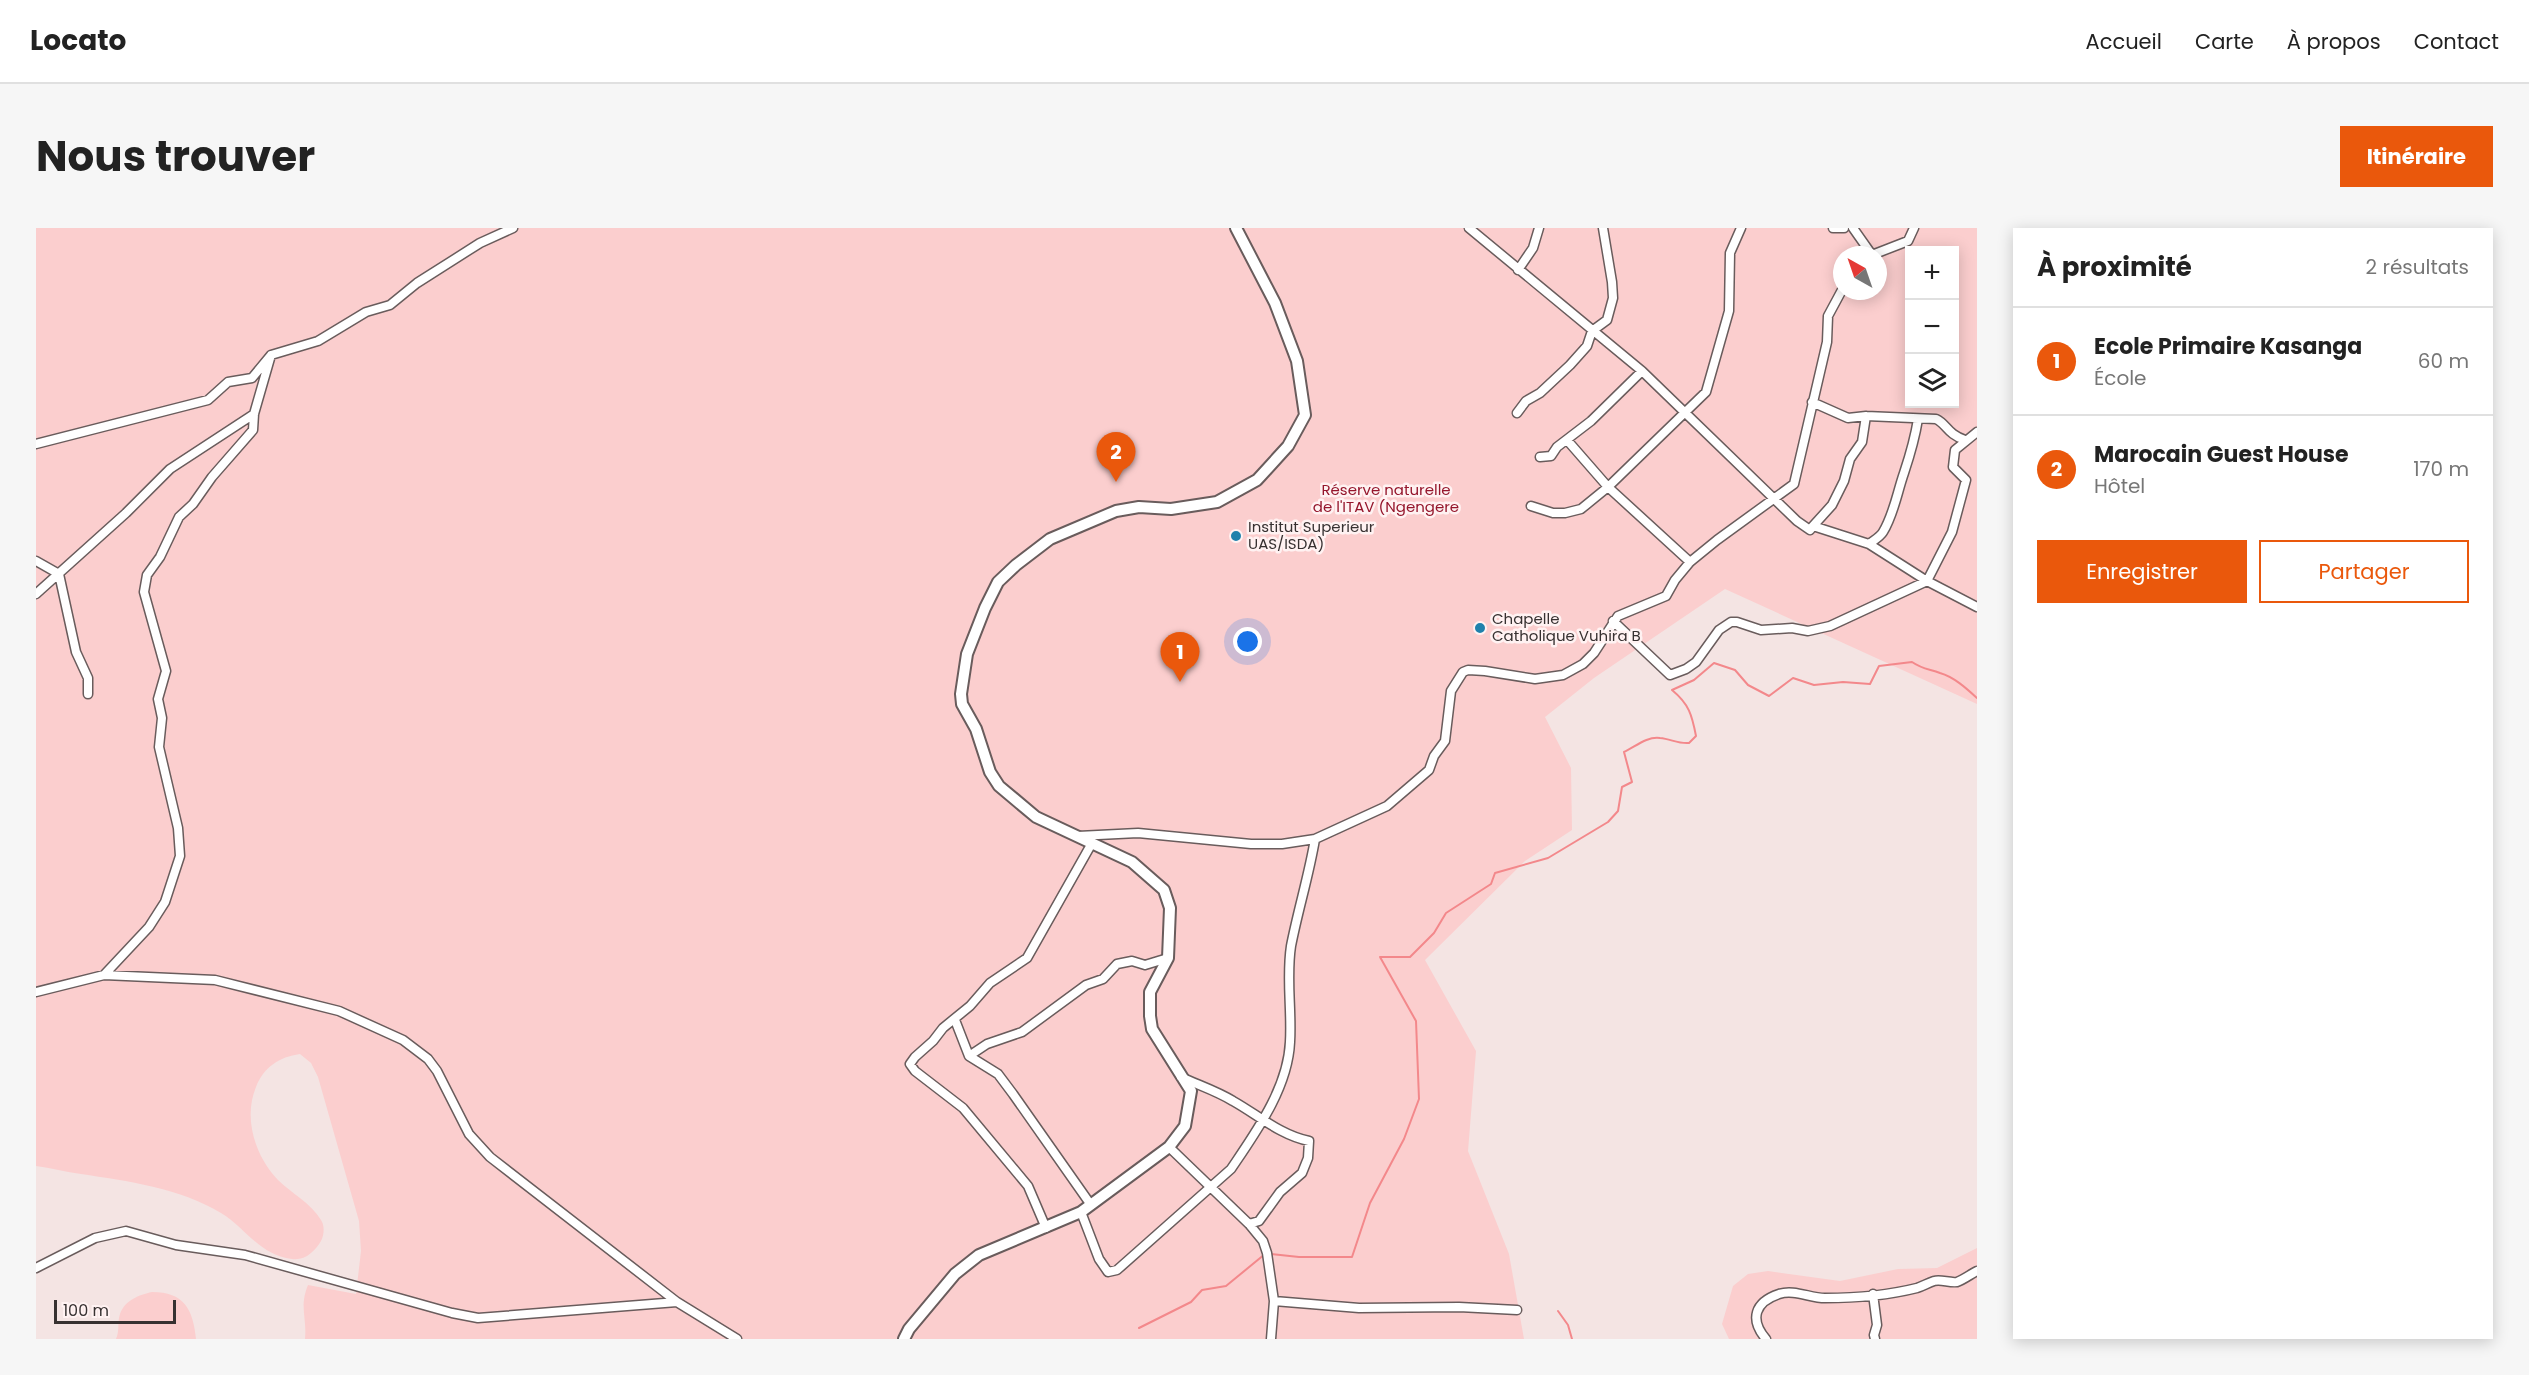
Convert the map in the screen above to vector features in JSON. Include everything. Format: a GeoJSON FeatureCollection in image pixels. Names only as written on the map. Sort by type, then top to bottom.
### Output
{"type":"FeatureCollection","features":[{"type":"Feature","properties":{"kind":"street"},"geometry":{"type":"LineString","coordinates":[[36,444],[208,400],[228,382],[252,378],[271,355],[318,341],[366,312],[390,305],[417,283],[480,243],[513,228]]}},
{"type":"Feature","properties":{"kind":"street"},"geometry":{"type":"LineString","coordinates":[[904,1339],[909,1329],[955,1275],[979,1255],[1082,1212],[1169,1147],[1185,1126],[1191,1091],[1152,1029],[1150,1016],[1150,992],[1168,958],[1170,908],[1164,890],[1132,862],[1036,816],[999,786],[990,772],[976,729],[962,704],[961,694],[967,654],[998,582],[1050,539],[1116,511],[1139,507],[1172,509],[1217,502],[1257,480],[1287,446],[1305,415],[1297,361],[1275,303],[1236,228]]}},
{"type":"Feature","properties":{"kind":"street"},"geometry":{"type":"LineString","coordinates":[[1469,228],[1642,371],[1797,521],[1810,530],[1832,505],[1844,481],[1850,459],[1862,442],[1866,416]]}},
{"type":"Feature","properties":{"kind":"street"},"geometry":{"type":"LineString","coordinates":[[1518,270],[1533,248],[1539,228]]}},
{"type":"Feature","properties":{"kind":"street"},"geometry":{"type":"LineString","coordinates":[[1517,413],[1526,401],[1539,393],[1570,365],[1587,346],[1592,332],[1607,320],[1613,298],[1603,228]]}},
{"type":"Feature","properties":{"kind":"street"},"geometry":{"type":"LineString","coordinates":[[1530,506],[1553,513],[1581,509],[1608,488],[1684,411],[1706,392],[1729,311],[1730,253],[1741,228]]}},
{"type":"Feature","properties":{"kind":"street"},"geometry":{"type":"LineString","coordinates":[[1833,228],[1844,228]]}},
{"type":"Feature","properties":{"kind":"street"},"geometry":{"type":"LineString","coordinates":[[1853,228],[1872,255],[1908,241],[1914,228]]}},
{"type":"Feature","properties":{"kind":"street"},"geometry":{"type":"LineString","coordinates":[[1078,836],[1138,834],[1251,844],[1282,844],[1316,839],[1387,806],[1429,770],[1434,756],[1445,741],[1451,691],[1463,672],[1485,671],[1534,679],[1563,675],[1583,664],[1594,653],[1618,616],[1666,596],[1675,580],[1690,562],[1794,484],[1827,342],[1828,316],[1837,300]]}},
{"type":"Feature","properties":{"kind":"street"},"geometry":{"type":"LineString","coordinates":[[104,975],[149,927],[165,903],[180,856],[178,828],[159,747],[162,718],[158,699],[166,671],[144,592],[147,575],[160,558],[178,517],[193,504],[212,477],[253,430],[254,414],[271,355]]}},
{"type":"Feature","properties":{"kind":"street"},"geometry":{"type":"LineString","coordinates":[[1540,457],[1551,456],[1557,447],[1592,421],[1642,371]]}},
{"type":"Feature","properties":{"kind":"street"},"geometry":{"type":"LineString","coordinates":[[1812,402],[1848,418],[1866,416],[1941,421],[1953,436],[1965,440]]}},
{"type":"Feature","properties":{"kind":"street"},"geometry":{"type":"LineString","coordinates":[[36,594],[126,513],[170,469],[254,414]]}},
{"type":"Feature","properties":{"kind":"street"},"geometry":{"type":"LineString","coordinates":[[1869,544],[1882,534],[1897,501],[1904,473],[1911,457],[1911,445],[1918,419]]}},
{"type":"Feature","properties":{"kind":"street"},"geometry":{"type":"LineString","coordinates":[[1613,621],[1670,675],[1686,669],[1695,662],[1719,630],[1731,622],[1761,630],[1792,628],[1808,631],[1830,626],[1927,581],[1952,532],[1966,480],[1953,467],[1955,450],[1977,432]]}},
{"type":"Feature","properties":{"kind":"street"},"geometry":{"type":"LineString","coordinates":[[1567,440],[1608,488],[1690,562]]}},
{"type":"Feature","properties":{"kind":"street"},"geometry":{"type":"LineString","coordinates":[[1814,526],[1869,544],[1927,581],[1977,607]]}},
{"type":"Feature","properties":{"kind":"street"},"geometry":{"type":"LineString","coordinates":[[36,561],[59,573]]}},
{"type":"Feature","properties":{"kind":"street"},"geometry":{"type":"LineString","coordinates":[[59,573],[76,652],[88,678],[88,694]]}},
{"type":"Feature","properties":{"kind":"street"},"geometry":{"type":"LineString","coordinates":[[1082,1212],[1099,1259],[1108,1272],[1116,1270],[1231,1169],[1261,1120],[1286,1067],[1290,1042],[1288,992],[1291,946],[1316,839]]}},
{"type":"Feature","properties":{"kind":"street"},"geometry":{"type":"LineString","coordinates":[[1046,1228],[1028,1186],[963,1108],[915,1071],[910,1064],[942,1028],[955,1020],[990,982],[1027,958],[1092,843]]}},
{"type":"Feature","properties":{"kind":"street"},"geometry":{"type":"LineString","coordinates":[[969,1056],[987,1044],[1022,1032],[1086,985],[1103,979],[1117,964],[1132,961],[1145,965],[1168,958]]}},
{"type":"Feature","properties":{"kind":"street"},"geometry":{"type":"LineString","coordinates":[[36,992],[104,975],[215,980],[339,1011],[403,1040],[428,1059],[437,1071],[469,1134],[490,1156],[677,1302],[737,1339]]}},
{"type":"Feature","properties":{"kind":"street"},"geometry":{"type":"LineString","coordinates":[[955,1020],[969,1056],[998,1074],[1091,1205]]}},
{"type":"Feature","properties":{"kind":"street"},"geometry":{"type":"LineString","coordinates":[[1181,1077],[1234,1101],[1261,1120],[1309,1141],[1308,1158],[1302,1173],[1280,1192],[1259,1221],[1249,1224]]}},
{"type":"Feature","properties":{"kind":"street"},"geometry":{"type":"LineString","coordinates":[[1169,1147],[1249,1224],[1263,1241],[1274,1301],[1271,1339]]}},
{"type":"Feature","properties":{"kind":"street"},"geometry":{"type":"LineString","coordinates":[[36,1268],[95,1238],[126,1231],[176,1245],[245,1256],[452,1313],[478,1318],[677,1302]]}},
{"type":"Feature","properties":{"kind":"street"},"geometry":{"type":"LineString","coordinates":[[1766,1339],[1756,1323],[1756,1314],[1761,1305],[1780,1294],[1790,1292],[1827,1298],[1873,1294],[1916,1288],[1937,1280],[1958,1282],[1977,1270]]}},
{"type":"Feature","properties":{"kind":"street"},"geometry":{"type":"LineString","coordinates":[[1873,1294],[1877,1325],[1875,1339]]}},
{"type":"Feature","properties":{"kind":"street"},"geometry":{"type":"LineString","coordinates":[[1274,1301],[1359,1308],[1459,1306],[1517,1310]]}},
{"type":"Feature","properties":{"kind":"green space","name":"Réserve naturelle de l'ITAV (Ngengere"},"geometry":{"type":"Polygon","coordinates":[[[36,228],[1977,228],[1977,704],[1725,589],[1594,678],[1545,717],[1571,768],[1572,830],[1525,861],[1425,960],[1476,1051],[1468,1151],[1509,1254],[1524,1339],[305,1339],[304,1306],[308,1285],[356,1294],[361,1251],[359,1221],[318,1077],[311,1063],[300,1054],[279,1060],[263,1074],[252,1099],[251,1124],[258,1148],[270,1170],[278,1180],[312,1208],[322,1222],[323,1236],[313,1252],[297,1259],[281,1257],[262,1247],[230,1219],[205,1204],[188,1197],[135,1183],[36,1166],[36,228]]]}},
{"type":"Feature","properties":{"kind":"green space"},"geometry":{"type":"Polygon","coordinates":[[[1977,1248],[1977,1339],[1729,1339],[1722,1324],[1733,1286],[1748,1274],[1768,1271],[1840,1281],[1898,1269],[1937,1268],[1977,1248]]]}},
{"type":"Feature","properties":{"kind":"green space"},"geometry":{"type":"Polygon","coordinates":[[[152,1292],[172,1295],[185,1304],[195,1328],[196,1339],[116,1339],[120,1314],[125,1305],[137,1297],[152,1292]]]}},
{"type":"Feature","properties":{"kind":"waterway"},"geometry":{"type":"LineString","coordinates":[[1380,957],[1410,957],[1434,933],[1446,913],[1491,884],[1495,873],[1548,858],[1608,822],[1618,811],[1622,787],[1632,782],[1624,752],[1641,742],[1655,738],[1689,743],[1696,736],[1693,722],[1689,710],[1672,690],[1694,680],[1714,663],[1735,670],[1748,685],[1769,696],[1793,678],[1814,685],[1843,682],[1870,684],[1879,666],[1912,662],[1922,668],[1950,677],[1977,698]]}},
{"type":"Feature","properties":{"kind":"waterway"},"geometry":{"type":"LineString","coordinates":[[1271,1254],[1299,1257],[1352,1257],[1370,1203],[1404,1139],[1419,1099],[1416,1021],[1380,957]]}},
{"type":"Feature","properties":{"kind":"waterway"},"geometry":{"type":"LineString","coordinates":[[1139,1328],[1191,1302],[1202,1290],[1226,1286],[1265,1254]]}},
{"type":"Feature","properties":{"kind":"waterway"},"geometry":{"type":"LineString","coordinates":[[1558,1311],[1568,1325],[1572,1339]]}},
{"type":"Feature","properties":{"kind":"place","name":"Marocain Guest House"},"geometry":{"type":"Point","coordinates":[1116,482]}},
{"type":"Feature","properties":{"kind":"place","name":"Institut Superieur UAS/ISDA)"},"geometry":{"type":"Point","coordinates":[1236,536]}},
{"type":"Feature","properties":{"kind":"place","name":"Chapelle Catholique Vuhira B"},"geometry":{"type":"Point","coordinates":[1480,628]}},
{"type":"Feature","properties":{"kind":"place","name":"Ecole Primaire Kasanga"},"geometry":{"type":"Point","coordinates":[1180,682]}}]}
